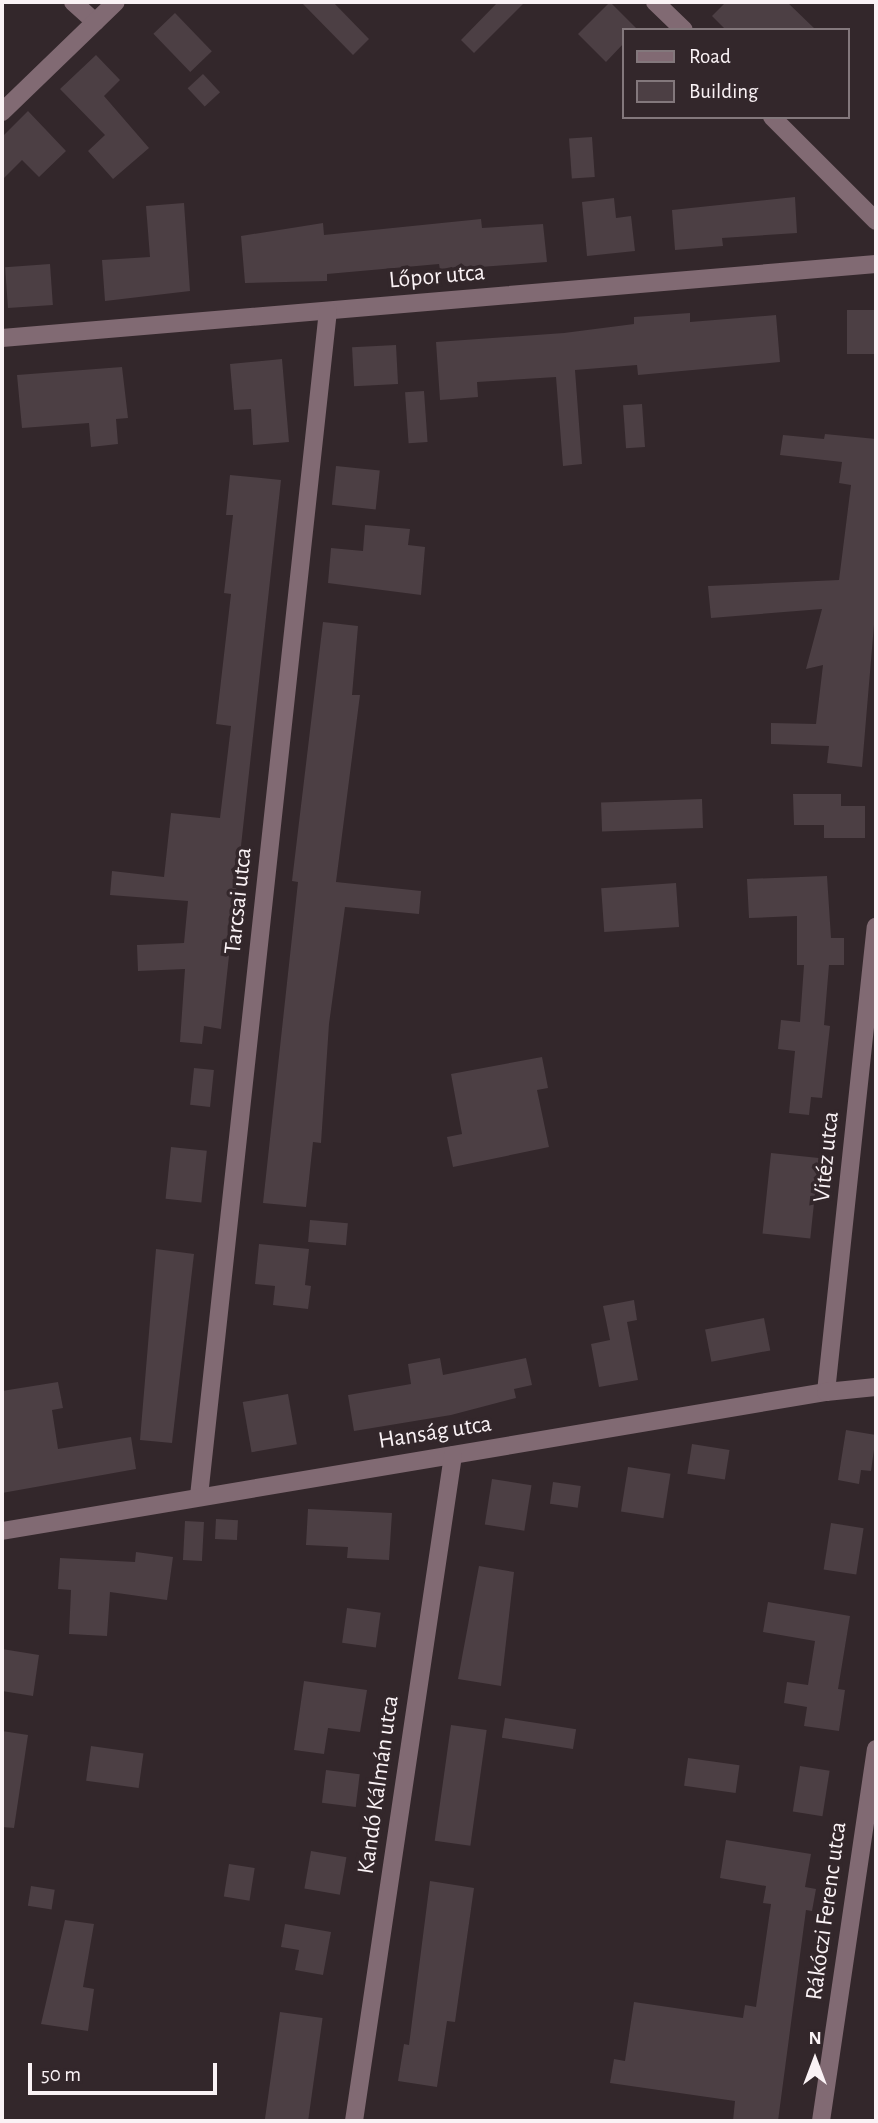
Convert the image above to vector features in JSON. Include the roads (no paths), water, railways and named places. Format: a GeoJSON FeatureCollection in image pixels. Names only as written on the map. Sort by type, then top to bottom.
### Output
{"type":"FeatureCollection","features":[{"type":"Feature","properties":{"kind":"street"},"geometry":{"type":"LineString","coordinates":[[73,2],[95,22]]}},
{"type":"Feature","properties":{"kind":"street"},"geometry":{"type":"LineString","coordinates":[[2,112],[116,2]]}},
{"type":"Feature","properties":{"kind":"street"},"geometry":{"type":"LineString","coordinates":[[655,2],[682,28]]}},
{"type":"Feature","properties":{"kind":"street"},"geometry":{"type":"LineString","coordinates":[[774,119],[876,220]]}},
{"type":"Feature","properties":{"kind":"street","name":"Lőpor utca"},"geometry":{"type":"LineString","coordinates":[[2,338],[876,264]]}},
{"type":"Feature","properties":{"kind":"street","name":"Tarcsai utca"},"geometry":{"type":"LineString","coordinates":[[199,1496],[328,311]]}},
{"type":"Feature","properties":{"kind":"street","name":"Vitéz utca"},"geometry":{"type":"LineString","coordinates":[[825,1392],[876,927]]}},
{"type":"Feature","properties":{"kind":"street","name":"Hanság utca"},"geometry":{"type":"LineString","coordinates":[[2,1531],[825,1392],[876,1388]]}},
{"type":"Feature","properties":{"kind":"street","name":"Kandó Kálmán utca"},"geometry":{"type":"LineString","coordinates":[[354,2121],[453,1455]]}},
{"type":"Feature","properties":{"kind":"street","name":"Rákóczi Ferenc utca"},"geometry":{"type":"LineString","coordinates":[[821,2121],[876,1749]]}}]}
